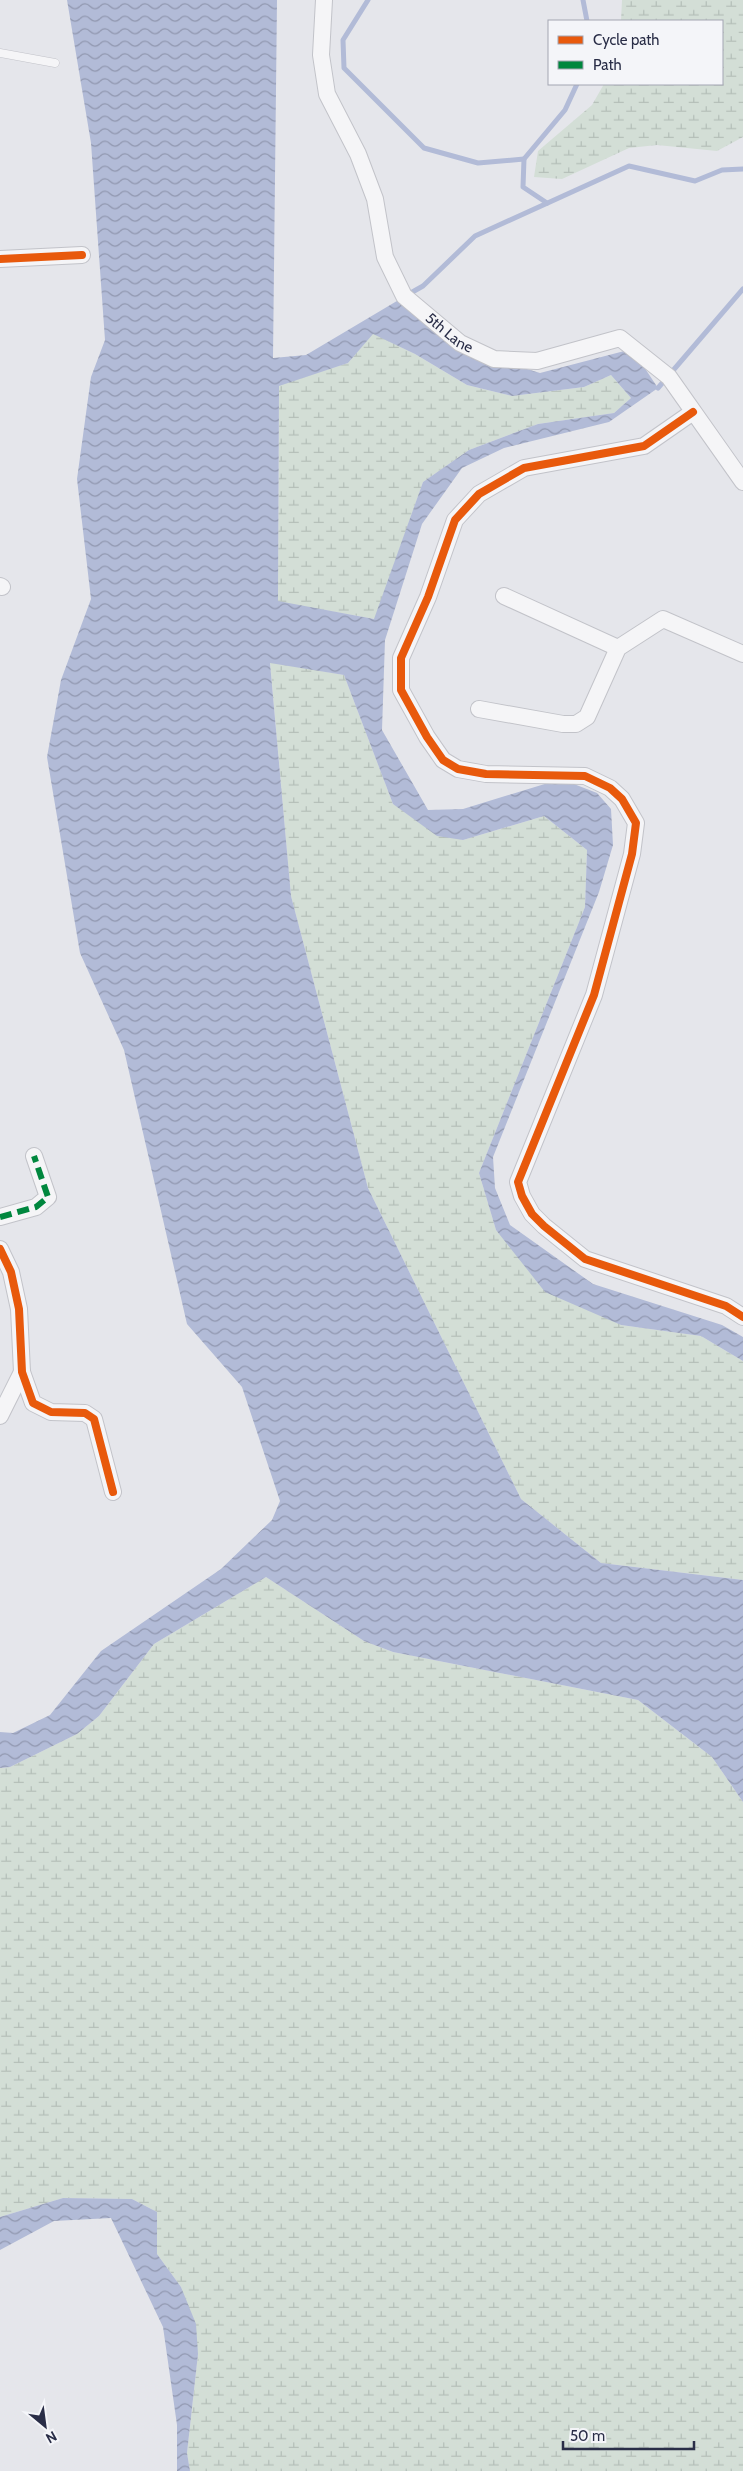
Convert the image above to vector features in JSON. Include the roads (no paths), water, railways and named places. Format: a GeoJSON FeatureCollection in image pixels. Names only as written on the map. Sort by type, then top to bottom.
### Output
{"type":"FeatureCollection","features":[{"type":"Feature","properties":{"kind":"street","name":"5th Lane"},"geometry":{"type":"LineString","coordinates":[[324,0],[322,55],[327,94],[358,154],[372,190],[385,257],[404,296],[460,343],[494,359],[537,361],[620,338],[669,378],[743,482]]}},
{"type":"Feature","properties":{"kind":"street"},"geometry":{"type":"LineString","coordinates":[[0,259],[82,255]]}},
{"type":"Feature","properties":{"kind":"street"},"geometry":{"type":"LineString","coordinates":[[693,412],[644,446],[524,468],[480,494],[455,520],[428,597],[401,658],[401,690],[427,737],[443,760],[458,769],[486,774],[585,776],[610,788],[622,799],[636,823],[632,854],[594,995],[518,1182],[522,1196],[532,1214],[585,1259],[726,1306],[743,1318]]}},
{"type":"Feature","properties":{"kind":"street"},"geometry":{"type":"LineString","coordinates":[[504,596],[618,648]]}},
{"type":"Feature","properties":{"kind":"street"},"geometry":{"type":"LineString","coordinates":[[479,709],[563,724],[576,724],[587,717],[618,648],[663,619],[743,654]]}},
{"type":"Feature","properties":{"kind":"street"},"geometry":{"type":"LineString","coordinates":[[0,1217],[36,1207],[48,1197],[34,1156]]}},
{"type":"Feature","properties":{"kind":"street"},"geometry":{"type":"LineString","coordinates":[[0,1248],[11,1272],[19,1309],[22,1372],[33,1403],[51,1412],[85,1413],[94,1419],[112,1492]]}},
{"type":"Feature","properties":{"kind":"street"},"geometry":{"type":"LineString","coordinates":[[0,1416],[22,1372]]}},
{"type":"Feature","properties":{"kind":"lane"},"geometry":{"type":"LineString","coordinates":[[0,53],[55,63]]}},
{"type":"Feature","properties":{"kind":"water"},"geometry":{"type":"Polygon","coordinates":[[[67,0],[277,0],[273,358],[306,355],[407,295],[488,357],[540,373],[632,349],[658,388],[609,422],[504,448],[462,468],[422,524],[385,640],[382,730],[428,810],[463,809],[561,779],[597,793],[611,809],[613,845],[599,892],[493,1157],[495,1188],[510,1225],[593,1284],[722,1325],[743,1337],[743,1361],[701,1336],[621,1325],[545,1292],[496,1230],[479,1173],[585,907],[587,850],[544,816],[463,840],[437,836],[393,804],[344,675],[270,663],[291,896],[368,1188],[521,1499],[601,1563],[743,1580],[743,1802],[712,1757],[638,1700],[393,1652],[364,1641],[266,1577],[154,1644],[99,1716],[77,1734],[10,1767],[0,1768],[0,1732],[13,1733],[50,1715],[101,1651],[221,1569],[272,1520],[280,1501],[242,1387],[187,1324],[124,1050],[80,953],[47,757],[61,680],[91,599],[77,479],[91,377],[105,340],[91,143],[67,0]],[[373,334],[348,363],[279,386],[278,601],[374,619],[423,482],[469,450],[538,424],[614,413],[631,398],[611,375],[584,387],[512,396],[467,385],[415,354],[373,334]]]}},
{"type":"Feature","properties":{"kind":"water"},"geometry":{"type":"Polygon","coordinates":[[[63,2198],[132,2199],[157,2212],[157,2254],[181,2287],[196,2324],[198,2354],[187,2453],[190,2471],[177,2471],[177,2425],[163,2327],[111,2218],[54,2221],[0,2250],[0,2217],[63,2198]]]}},
{"type":"Feature","properties":{"kind":"waterway"},"geometry":{"type":"LineString","coordinates":[[368,0],[343,40],[344,68],[424,148],[478,163],[524,159]]}},
{"type":"Feature","properties":{"kind":"waterway"},"geometry":{"type":"LineString","coordinates":[[583,0],[587,20]]}},
{"type":"Feature","properties":{"kind":"waterway"},"geometry":{"type":"LineString","coordinates":[[547,203],[523,187],[524,159],[565,110],[577,85]]}},
{"type":"Feature","properties":{"kind":"waterway"},"geometry":{"type":"LineString","coordinates":[[407,295],[423,286],[475,236],[629,166],[695,181],[722,170],[743,169]]}},
{"type":"Feature","properties":{"kind":"waterway"},"geometry":{"type":"LineString","coordinates":[[658,388],[743,289]]}}]}
